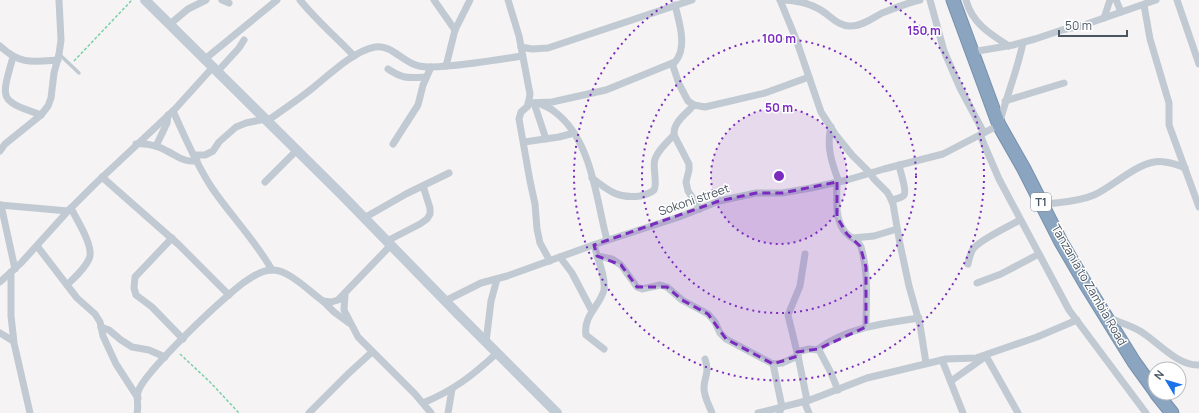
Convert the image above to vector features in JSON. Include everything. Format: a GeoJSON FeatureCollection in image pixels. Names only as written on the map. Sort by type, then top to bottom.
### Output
{"type":"FeatureCollection","features":[{"type":"Feature","properties":{"kind":"highway","name":"Tanzania to Zambia Road"},"geometry":{"type":"LineString","coordinates":[[953,0],[1000,126],[1065,249],[1105,316],[1147,380]]}},
{"type":"Feature","properties":{"kind":"highway","name":"Tanzania to Zambia Road"},"geometry":{"type":"LineString","coordinates":[[1163,401],[1172,413]]}},
{"type":"Feature","properties":{"kind":"street"},"geometry":{"type":"LineString","coordinates":[[0,151],[5,144],[41,115],[48,106],[51,98],[54,73],[59,57],[61,40],[59,0]]}},
{"type":"Feature","properties":{"kind":"street"},"geometry":{"type":"LineString","coordinates":[[145,0],[297,150],[557,413]]}},
{"type":"Feature","properties":{"kind":"street"},"geometry":{"type":"LineString","coordinates":[[170,24],[188,9],[206,0]]}},
{"type":"Feature","properties":{"kind":"street"},"geometry":{"type":"LineString","coordinates":[[222,0],[229,3]]}},
{"type":"Feature","properties":{"kind":"street"},"geometry":{"type":"LineString","coordinates":[[205,59],[277,0]]}},
{"type":"Feature","properties":{"kind":"street"},"geometry":{"type":"LineString","coordinates":[[300,0],[310,13],[354,56]]}},
{"type":"Feature","properties":{"kind":"street"},"geometry":{"type":"LineString","coordinates":[[434,0],[455,30]]}},
{"type":"Feature","properties":{"kind":"street"},"geometry":{"type":"LineString","coordinates":[[446,66],[455,30],[470,0]]}},
{"type":"Feature","properties":{"kind":"street"},"geometry":{"type":"LineString","coordinates":[[508,0],[519,36],[530,94],[546,139]]}},
{"type":"Feature","properties":{"kind":"street"},"geometry":{"type":"LineString","coordinates":[[521,47],[532,49],[548,48],[692,0]]}},
{"type":"Feature","properties":{"kind":"street"},"geometry":{"type":"LineString","coordinates":[[920,0],[904,4],[860,24],[851,26],[844,26],[820,9],[808,4],[794,0],[780,0],[796,39],[821,112],[831,128],[852,155],[887,192],[892,200],[909,286],[919,318],[926,363]]}},
{"type":"Feature","properties":{"kind":"street"},"geometry":{"type":"LineString","coordinates":[[930,0],[944,51],[982,134],[998,179],[1069,310],[1146,413]]}},
{"type":"Feature","properties":{"kind":"street"},"geometry":{"type":"LineString","coordinates":[[966,0],[968,9],[981,26],[1009,46]]}},
{"type":"Feature","properties":{"kind":"street"},"geometry":{"type":"LineString","coordinates":[[1104,18],[1110,0]]}},
{"type":"Feature","properties":{"kind":"street"},"geometry":{"type":"LineString","coordinates":[[1116,0],[1121,12]]}},
{"type":"Feature","properties":{"kind":"street"},"geometry":{"type":"LineString","coordinates":[[972,52],[1023,43],[1062,30],[1081,26],[1156,0]]}},
{"type":"Feature","properties":{"kind":"street"},"geometry":{"type":"LineString","coordinates":[[1177,0],[1199,64]]}},
{"type":"Feature","properties":{"kind":"street"},"geometry":{"type":"LineString","coordinates":[[550,261],[540,244],[535,204],[519,119],[520,115],[534,103],[552,102],[606,90],[675,62],[681,53],[682,42],[675,5]]}},
{"type":"Feature","properties":{"kind":"street"},"geometry":{"type":"LineString","coordinates":[[1144,5],[1150,39],[1169,103],[1169,125],[1185,168],[1197,193],[1199,207]]}},
{"type":"Feature","properties":{"kind":"street"},"geometry":{"type":"LineString","coordinates":[[0,282],[102,176],[239,48],[244,40]]}},
{"type":"Feature","properties":{"kind":"street"},"geometry":{"type":"LineString","coordinates":[[1000,126],[1005,101],[1020,57],[1023,43]]}},
{"type":"Feature","properties":{"kind":"street"},"geometry":{"type":"LineString","coordinates":[[0,46],[13,57],[25,62],[59,57]]}},
{"type":"Feature","properties":{"kind":"street"},"geometry":{"type":"LineString","coordinates":[[136,144],[156,146],[183,160],[205,155],[213,151],[219,142],[236,127],[246,123],[266,120],[354,56],[375,47],[383,47],[390,50],[406,61],[419,66],[431,67],[481,63],[522,56]]}},
{"type":"Feature","properties":{"kind":"street"},"geometry":{"type":"LineString","coordinates":[[13,57],[2,85],[1,93],[4,99],[12,105],[41,115]]}},
{"type":"Feature","properties":{"kind":"street"},"geometry":{"type":"LineString","coordinates":[[672,63],[688,101],[694,105],[705,107],[765,94],[809,77]]}},
{"type":"Feature","properties":{"kind":"street"},"geometry":{"type":"LineString","coordinates":[[393,144],[418,104],[426,77],[431,67]]}},
{"type":"Feature","properties":{"kind":"street"},"geometry":{"type":"LineString","coordinates":[[388,69],[398,76],[426,77]]}},
{"type":"Feature","properties":{"kind":"street"},"geometry":{"type":"LineString","coordinates":[[1005,101],[1064,83]]}},
{"type":"Feature","properties":{"kind":"street"},"geometry":{"type":"LineString","coordinates":[[534,103],[555,111],[566,122],[583,148],[592,178],[606,240]]}},
{"type":"Feature","properties":{"kind":"street"},"geometry":{"type":"LineString","coordinates":[[694,105],[677,123],[674,130],[674,135],[689,164],[686,182],[688,191],[700,209]]}},
{"type":"Feature","properties":{"kind":"street"},"geometry":{"type":"LineString","coordinates":[[156,146],[170,113]]}},
{"type":"Feature","properties":{"kind":"street"},"geometry":{"type":"LineString","coordinates":[[170,113],[211,187],[258,246],[272,270]]}},
{"type":"Feature","properties":{"kind":"street","name":"Sokoni street"},"geometry":{"type":"LineString","coordinates":[[445,301],[481,283],[550,261],[606,240],[679,217],[719,202],[756,193],[782,193],[811,188],[943,154],[1000,126]]}},
{"type":"Feature","properties":{"kind":"street"},"geometry":{"type":"LineString","coordinates":[[831,128],[828,142],[838,182],[838,217],[842,228],[847,234],[857,240],[866,268],[866,327]]}},
{"type":"Feature","properties":{"kind":"street"},"geometry":{"type":"LineString","coordinates":[[524,142],[574,133]]}},
{"type":"Feature","properties":{"kind":"street"},"geometry":{"type":"LineString","coordinates":[[592,178],[614,194],[622,197],[642,196],[649,193],[654,189],[656,184],[654,167],[655,158],[674,135]]}},
{"type":"Feature","properties":{"kind":"street"},"geometry":{"type":"LineString","coordinates":[[265,182],[297,150]]}},
{"type":"Feature","properties":{"kind":"street"},"geometry":{"type":"LineString","coordinates":[[1042,205],[1078,200],[1092,196],[1140,167],[1155,162],[1164,161],[1185,168]]}},
{"type":"Feature","properties":{"kind":"street"},"geometry":{"type":"LineString","coordinates":[[892,200],[903,197],[906,190],[899,165]]}},
{"type":"Feature","properties":{"kind":"street"},"geometry":{"type":"LineString","coordinates":[[364,218],[423,186],[449,174]]}},
{"type":"Feature","properties":{"kind":"street"},"geometry":{"type":"LineString","coordinates":[[102,176],[172,238],[229,295]]}},
{"type":"Feature","properties":{"kind":"street"},"geometry":{"type":"LineString","coordinates":[[323,301],[331,302],[338,300],[389,243],[427,219],[430,214],[430,208],[423,186]]}},
{"type":"Feature","properties":{"kind":"street"},"geometry":{"type":"LineString","coordinates":[[30,413],[13,341],[11,316],[13,270],[0,205],[69,210]]}},
{"type":"Feature","properties":{"kind":"street"},"geometry":{"type":"LineString","coordinates":[[67,285],[83,270],[90,258],[90,249],[69,210]]}},
{"type":"Feature","properties":{"kind":"street"},"geometry":{"type":"LineString","coordinates":[[968,264],[970,255],[974,248],[1020,220]]}},
{"type":"Feature","properties":{"kind":"street"},"geometry":{"type":"LineString","coordinates":[[853,238],[874,236],[897,229]]}},
{"type":"Feature","properties":{"kind":"street"},"geometry":{"type":"LineString","coordinates":[[172,238],[135,277],[134,288],[136,295],[152,307],[183,339]]}},
{"type":"Feature","properties":{"kind":"street"},"geometry":{"type":"LineString","coordinates":[[594,245],[602,274],[604,291],[592,311],[585,327],[586,334],[604,349]]}},
{"type":"Feature","properties":{"kind":"street"},"geometry":{"type":"LineString","coordinates":[[36,246],[77,298],[95,314],[100,322],[103,336],[116,364],[138,399]]}},
{"type":"Feature","properties":{"kind":"street"},"geometry":{"type":"LineString","coordinates":[[805,254],[800,286],[788,315],[798,354],[809,413]]}},
{"type":"Feature","properties":{"kind":"street"},"geometry":{"type":"LineString","coordinates":[[977,283],[1001,274],[1038,254]]}},
{"type":"Feature","properties":{"kind":"street"},"geometry":{"type":"LineString","coordinates":[[597,256],[612,259],[621,265],[637,287],[642,289],[660,285],[666,287],[682,300],[708,314],[715,322],[720,333],[726,339],[773,364],[782,363],[809,349],[818,349],[827,342],[866,327],[919,318]]}},
{"type":"Feature","properties":{"kind":"street"},"geometry":{"type":"LineString","coordinates":[[560,257],[572,272],[592,311]]}},
{"type":"Feature","properties":{"kind":"street"},"geometry":{"type":"LineString","coordinates":[[137,413],[138,391],[165,357],[229,295],[249,279],[265,271],[272,270],[285,272],[323,301],[334,312],[350,323]]}},
{"type":"Feature","properties":{"kind":"street"},"geometry":{"type":"LineString","coordinates":[[486,342],[491,301],[497,279]]}},
{"type":"Feature","properties":{"kind":"street"},"geometry":{"type":"LineString","coordinates":[[344,294],[344,310],[358,337],[384,362],[431,413]]}},
{"type":"Feature","properties":{"kind":"street"},"geometry":{"type":"LineString","coordinates":[[1105,316],[1139,331],[1173,356],[1193,365],[1199,365]]}},
{"type":"Feature","properties":{"kind":"street"},"geometry":{"type":"LineString","coordinates":[[758,413],[781,410],[867,378],[926,363],[942,360],[976,358],[987,355],[1077,320]]}},
{"type":"Feature","properties":{"kind":"street"},"geometry":{"type":"LineString","coordinates":[[101,327],[110,330],[132,347],[149,350],[165,357]]}},
{"type":"Feature","properties":{"kind":"street"},"geometry":{"type":"LineString","coordinates":[[0,333],[13,341]]}},
{"type":"Feature","properties":{"kind":"street"},"geometry":{"type":"LineString","coordinates":[[818,349],[838,390]]}},
{"type":"Feature","properties":{"kind":"street"},"geometry":{"type":"LineString","coordinates":[[309,413],[372,352]]}},
{"type":"Feature","properties":{"kind":"street"},"geometry":{"type":"LineString","coordinates":[[423,403],[452,389],[478,370],[497,353]]}},
{"type":"Feature","properties":{"kind":"street"},"geometry":{"type":"LineString","coordinates":[[950,381],[987,355]]}},
{"type":"Feature","properties":{"kind":"street"},"geometry":{"type":"LineString","coordinates":[[987,355],[1018,413]]}},
{"type":"Feature","properties":{"kind":"street"},"geometry":{"type":"LineString","coordinates":[[705,359],[708,371],[704,387],[712,413]]}},
{"type":"Feature","properties":{"kind":"street"},"geometry":{"type":"LineString","coordinates":[[942,360],[963,413]]}},
{"type":"Feature","properties":{"kind":"street"},"geometry":{"type":"LineString","coordinates":[[773,364],[781,410]]}},
{"type":"Feature","properties":{"kind":"street"},"geometry":{"type":"LineString","coordinates":[[448,413],[452,389]]}},
{"type":"Feature","properties":{"kind":"lane"},"geometry":{"type":"LineString","coordinates":[[59,57],[79,74]]}},
{"type":"Feature","properties":{"kind":"path"},"geometry":{"type":"LineString","coordinates":[[70,65],[132,0]]}},
{"type":"Feature","properties":{"kind":"path"},"geometry":{"type":"LineString","coordinates":[[174,348],[210,382],[239,413]]}},
{"type":"Feature","properties":{"kind":"highlighted area"},"geometry":{"type":"Polygon","coordinates":[[[837,182],[837,217],[847,234],[860,246],[866,267],[866,327],[818,349],[797,352],[798,356],[773,364],[726,339],[708,314],[682,300],[667,287],[637,287],[621,265],[597,256],[594,245],[719,201],[756,193],[782,193],[837,182]]]}}]}
